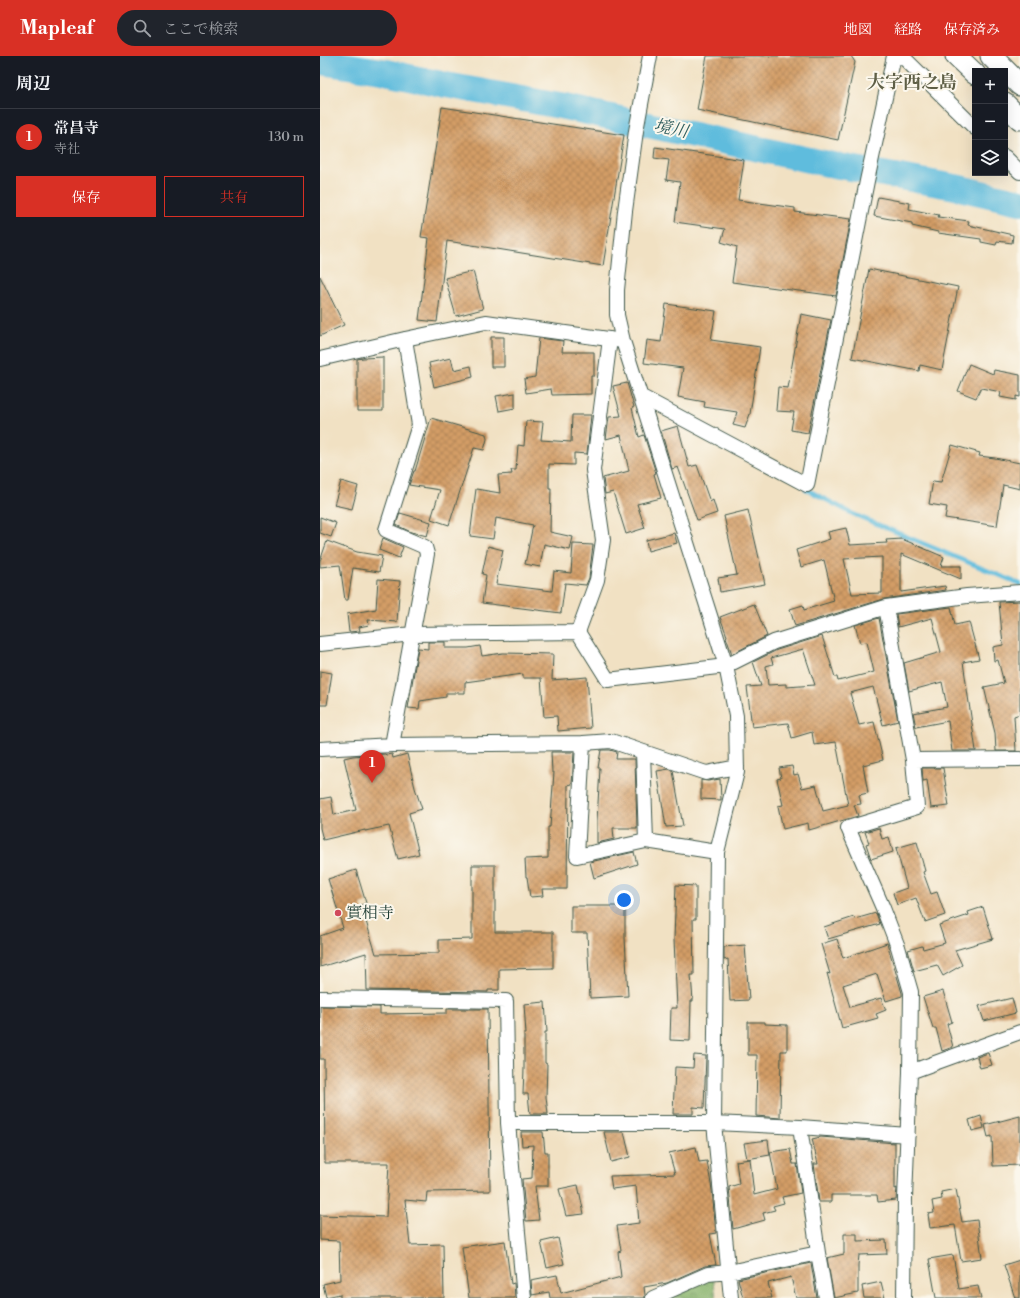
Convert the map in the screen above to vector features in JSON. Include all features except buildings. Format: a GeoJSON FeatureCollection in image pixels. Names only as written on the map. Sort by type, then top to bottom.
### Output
{"type":"FeatureCollection","features":[{"type":"Feature","properties":{"kind":"highway"},"geometry":{"type":"LineString","coordinates":[[956,56],[972,71]]}},
{"type":"Feature","properties":{"kind":"highway"},"geometry":{"type":"LineString","coordinates":[[991,56],[1020,85]]}},
{"type":"Feature","properties":{"kind":"highway"},"geometry":{"type":"LineString","coordinates":[[1008,107],[1020,119]]}},
{"type":"Feature","properties":{"kind":"street"},"geometry":{"type":"LineString","coordinates":[[578,632],[596,580],[603,540],[593,470],[617,340],[617,290],[625,211],[639,111],[650,56]]}},
{"type":"Feature","properties":{"kind":"street"},"geometry":{"type":"LineString","coordinates":[[642,397],[808,485],[867,181],[894,56]]}},
{"type":"Feature","properties":{"kind":"street"},"geometry":{"type":"LineString","coordinates":[[902,56],[972,125]]}},
{"type":"Feature","properties":{"kind":"street"},"geometry":{"type":"LineString","coordinates":[[1008,160],[1020,172]]}},
{"type":"Feature","properties":{"kind":"street"},"geometry":{"type":"LineString","coordinates":[[320,359],[486,322],[617,340]]}},
{"type":"Feature","properties":{"kind":"street"},"geometry":{"type":"LineString","coordinates":[[392,745],[427,554],[425,547],[386,530],[419,426],[405,339]]}},
{"type":"Feature","properties":{"kind":"street"},"geometry":{"type":"LineString","coordinates":[[617,340],[642,397],[726,666],[736,716],[737,772],[717,852],[714,1123],[731,1298]]}},
{"type":"Feature","properties":{"kind":"street"},"geometry":{"type":"LineString","coordinates":[[578,632],[608,680],[726,666],[774,642],[886,607],[967,596],[1020,592]]}},
{"type":"Feature","properties":{"kind":"street"},"geometry":{"type":"LineString","coordinates":[[886,607],[912,760],[917,807],[848,828],[883,908],[898,947],[911,992],[910,1072],[905,1198],[904,1298]]}},
{"type":"Feature","properties":{"kind":"street"},"geometry":{"type":"LineString","coordinates":[[320,644],[412,634],[578,632]]}},
{"type":"Feature","properties":{"kind":"street"},"geometry":{"type":"LineString","coordinates":[[320,749],[392,745],[582,743],[611,741],[706,773],[737,767]]}},
{"type":"Feature","properties":{"kind":"street"},"geometry":{"type":"LineString","coordinates":[[582,743],[577,856],[646,841],[717,852]]}},
{"type":"Feature","properties":{"kind":"street"},"geometry":{"type":"LineString","coordinates":[[643,752],[646,841]]}},
{"type":"Feature","properties":{"kind":"street"},"geometry":{"type":"LineString","coordinates":[[912,760],[1020,758]]}},
{"type":"Feature","properties":{"kind":"street"},"geometry":{"type":"LineString","coordinates":[[320,998],[506,1001],[508,1123],[524,1298]]}},
{"type":"Feature","properties":{"kind":"street"},"geometry":{"type":"LineString","coordinates":[[910,1072],[1020,1032]]}},
{"type":"Feature","properties":{"kind":"street"},"geometry":{"type":"LineString","coordinates":[[508,1123],[714,1123],[800,1127],[908,1135]]}},
{"type":"Feature","properties":{"kind":"street"},"geometry":{"type":"LineString","coordinates":[[800,1127],[826,1298]]}},
{"type":"Feature","properties":{"kind":"street"},"geometry":{"type":"LineString","coordinates":[[653,1298],[708,1274],[728,1272],[818,1252]]}},
{"type":"Feature","properties":{"kind":"green space"},"geometry":{"type":"Polygon","coordinates":[[[713,1275],[716,1298],[660,1298],[713,1275]]]}},
{"type":"Feature","properties":{"kind":"waterway","name":"境川"},"geometry":{"type":"LineString","coordinates":[[320,62],[381,71],[446,85],[560,106],[828,164],[955,187],[1020,202]]}},
{"type":"Feature","properties":{"kind":"waterway"},"geometry":{"type":"LineString","coordinates":[[806,489],[853,514],[1020,584]]}},
{"type":"Feature","properties":{"kind":"place","name":"常昌寺"},"geometry":{"type":"Point","coordinates":[372,783]}},
{"type":"Feature","properties":{"kind":"place","name":"實相寺"},"geometry":{"type":"Point","coordinates":[338,913]}},
{"type":"Feature","properties":{"kind":"district","name":"大字西之島"},"geometry":{"type":"Point","coordinates":[912,82]}}]}
